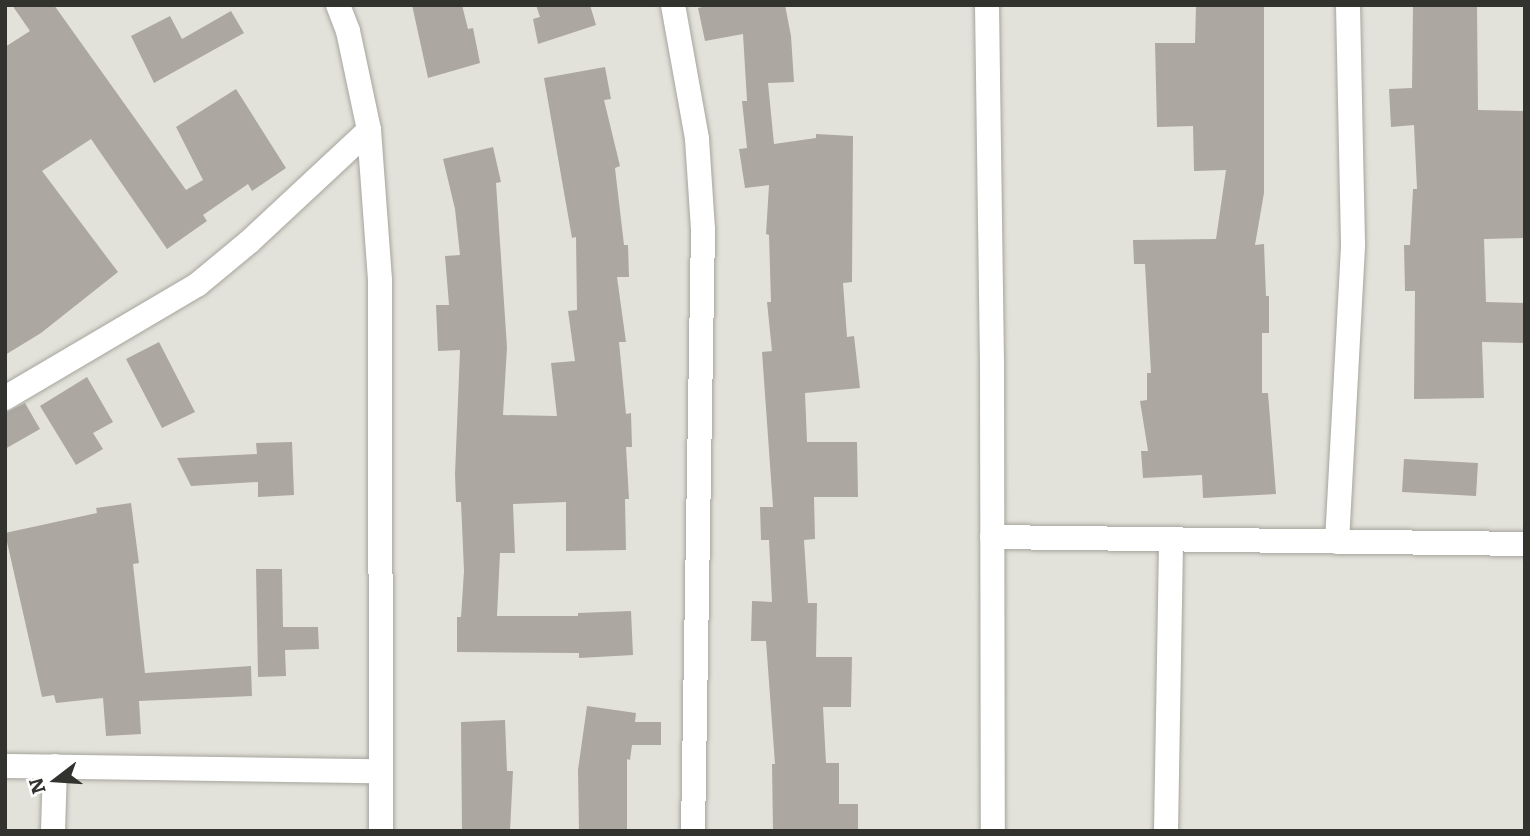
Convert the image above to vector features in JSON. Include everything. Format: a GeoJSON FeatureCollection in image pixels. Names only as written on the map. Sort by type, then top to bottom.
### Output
{"type":"FeatureCollection","features":[{"type":"Feature","properties":{"kind":"street"},"geometry":{"type":"LineString","coordinates":[[338,5],[348,31],[369,130],[380,280],[381,831]]}},
{"type":"Feature","properties":{"kind":"street"},"geometry":{"type":"LineString","coordinates":[[673,5],[697,139],[703,229],[694,831]]}},
{"type":"Feature","properties":{"kind":"street"},"geometry":{"type":"LineString","coordinates":[[987,5],[993,831]]}},
{"type":"Feature","properties":{"kind":"street"},"geometry":{"type":"LineString","coordinates":[[1337,542],[1353,244],[1348,5]]}},
{"type":"Feature","properties":{"kind":"street"},"geometry":{"type":"LineString","coordinates":[[5,398],[197,285],[249,242],[369,130]]}},
{"type":"Feature","properties":{"kind":"street"},"geometry":{"type":"LineString","coordinates":[[992,537],[1525,544]]}},
{"type":"Feature","properties":{"kind":"street"},"geometry":{"type":"LineString","coordinates":[[1166,831],[1171,539]]}},
{"type":"Feature","properties":{"kind":"street"},"geometry":{"type":"LineString","coordinates":[[5,766],[380,771]]}},
{"type":"Feature","properties":{"kind":"street"},"geometry":{"type":"LineString","coordinates":[[53,831],[55,766]]}},
{"type":"Feature","properties":{"kind":"building"},"geometry":{"type":"Polygon","coordinates":[[[12,5],[54,5],[186,190],[203,180],[176,127],[236,89],[286,168],[252,191],[248,184],[203,215],[207,221],[167,249],[91,139],[42,171],[118,272],[41,333],[5,355],[5,47],[30,31],[12,5]]]}},
{"type":"Feature","properties":{"kind":"building"},"geometry":{"type":"Polygon","coordinates":[[[412,5],[462,5],[468,29],[473,28],[480,63],[428,78],[412,5]]]}},
{"type":"Feature","properties":{"kind":"building"},"geometry":{"type":"Polygon","coordinates":[[[536,5],[590,5],[596,25],[538,44],[533,19],[540,17],[536,5]]]}},
{"type":"Feature","properties":{"kind":"building"},"geometry":{"type":"Polygon","coordinates":[[[712,5],[785,5],[791,36],[794,82],[768,83],[774,144],[816,138],[816,134],[853,136],[852,282],[843,283],[847,337],[854,336],[860,388],[805,393],[807,442],[857,442],[858,497],[814,497],[815,539],[804,540],[808,603],[817,603],[816,657],[852,657],[851,707],[823,707],[826,763],[839,763],[839,804],[858,804],[858,831],[773,831],[772,764],[775,764],[766,641],[751,641],[752,601],[772,602],[769,540],[761,540],[760,507],[773,507],[762,352],[772,351],[767,302],[771,302],[769,235],[766,234],[769,185],[745,188],[739,149],[747,148],[742,101],[747,101],[743,34],[705,41],[698,8],[712,5]]]}},
{"type":"Feature","properties":{"kind":"building"},"geometry":{"type":"Polygon","coordinates":[[[1196,5],[1264,5],[1264,193],[1255,245],[1264,244],[1266,296],[1269,296],[1269,333],[1262,333],[1262,393],[1268,393],[1276,494],[1203,498],[1202,475],[1143,478],[1141,451],[1148,451],[1140,401],[1147,400],[1147,373],[1151,373],[1145,264],[1134,264],[1133,240],[1216,239],[1226,170],[1194,171],[1193,126],[1157,127],[1155,43],[1195,43],[1196,5]]]}},
{"type":"Feature","properties":{"kind":"building"},"geometry":{"type":"Polygon","coordinates":[[[1413,5],[1477,5],[1478,110],[1525,111],[1525,238],[1484,239],[1486,302],[1525,303],[1525,343],[1482,342],[1484,398],[1414,399],[1415,291],[1405,291],[1404,245],[1410,245],[1413,189],[1417,189],[1414,125],[1391,127],[1389,89],[1412,88],[1413,5]]]}},
{"type":"Feature","properties":{"kind":"building"},"geometry":{"type":"Polygon","coordinates":[[[231,11],[244,33],[154,83],[131,36],[170,16],[182,39],[231,11]]]}},
{"type":"Feature","properties":{"kind":"building"},"geometry":{"type":"Polygon","coordinates":[[[605,67],[611,99],[604,100],[620,166],[615,168],[624,245],[628,245],[629,277],[617,277],[626,342],[619,342],[626,414],[631,413],[632,447],[626,447],[629,499],[625,499],[626,550],[566,551],[566,502],[513,504],[515,553],[500,553],[497,616],[578,616],[578,613],[631,611],[633,655],[579,658],[579,653],[457,652],[457,617],[461,617],[464,571],[461,502],[456,502],[455,474],[460,350],[438,351],[436,305],[449,305],[445,256],[460,255],[455,209],[443,159],[493,147],[501,182],[496,183],[507,347],[503,415],[557,416],[551,363],[575,361],[568,311],[577,310],[576,237],[572,238],[544,78],[605,67]]]}},
{"type":"Feature","properties":{"kind":"building"},"geometry":{"type":"Polygon","coordinates":[[[159,342],[195,412],[162,428],[126,359],[159,342]]]}},
{"type":"Feature","properties":{"kind":"building"},"geometry":{"type":"Polygon","coordinates":[[[87,377],[113,422],[93,433],[103,449],[76,465],[40,406],[87,377]]]}},
{"type":"Feature","properties":{"kind":"building"},"geometry":{"type":"Polygon","coordinates":[[[25,403],[40,429],[5,449],[5,413],[25,403]]]}},
{"type":"Feature","properties":{"kind":"building"},"geometry":{"type":"Polygon","coordinates":[[[292,442],[294,495],[258,497],[258,482],[191,486],[177,458],[257,454],[256,443],[292,442]]]}},
{"type":"Feature","properties":{"kind":"building"},"geometry":{"type":"Polygon","coordinates":[[[1404,459],[1478,463],[1476,496],[1402,492],[1404,459]]]}},
{"type":"Feature","properties":{"kind":"building"},"geometry":{"type":"Polygon","coordinates":[[[131,503],[139,563],[133,564],[145,673],[251,666],[252,696],[139,701],[141,734],[106,736],[103,698],[56,703],[54,695],[42,697],[5,533],[97,513],[96,508],[131,503]]]}},
{"type":"Feature","properties":{"kind":"building"},"geometry":{"type":"Polygon","coordinates":[[[256,569],[282,569],[283,627],[318,627],[319,649],[285,650],[286,676],[258,677],[256,569]]]}},
{"type":"Feature","properties":{"kind":"building"},"geometry":{"type":"Polygon","coordinates":[[[587,706],[636,713],[635,722],[661,722],[661,745],[632,745],[630,760],[627,759],[627,831],[579,831],[578,770],[587,706]]]}},
{"type":"Feature","properties":{"kind":"building"},"geometry":{"type":"Polygon","coordinates":[[[505,720],[507,771],[513,771],[510,831],[462,831],[461,722],[505,720]]]}}]}
